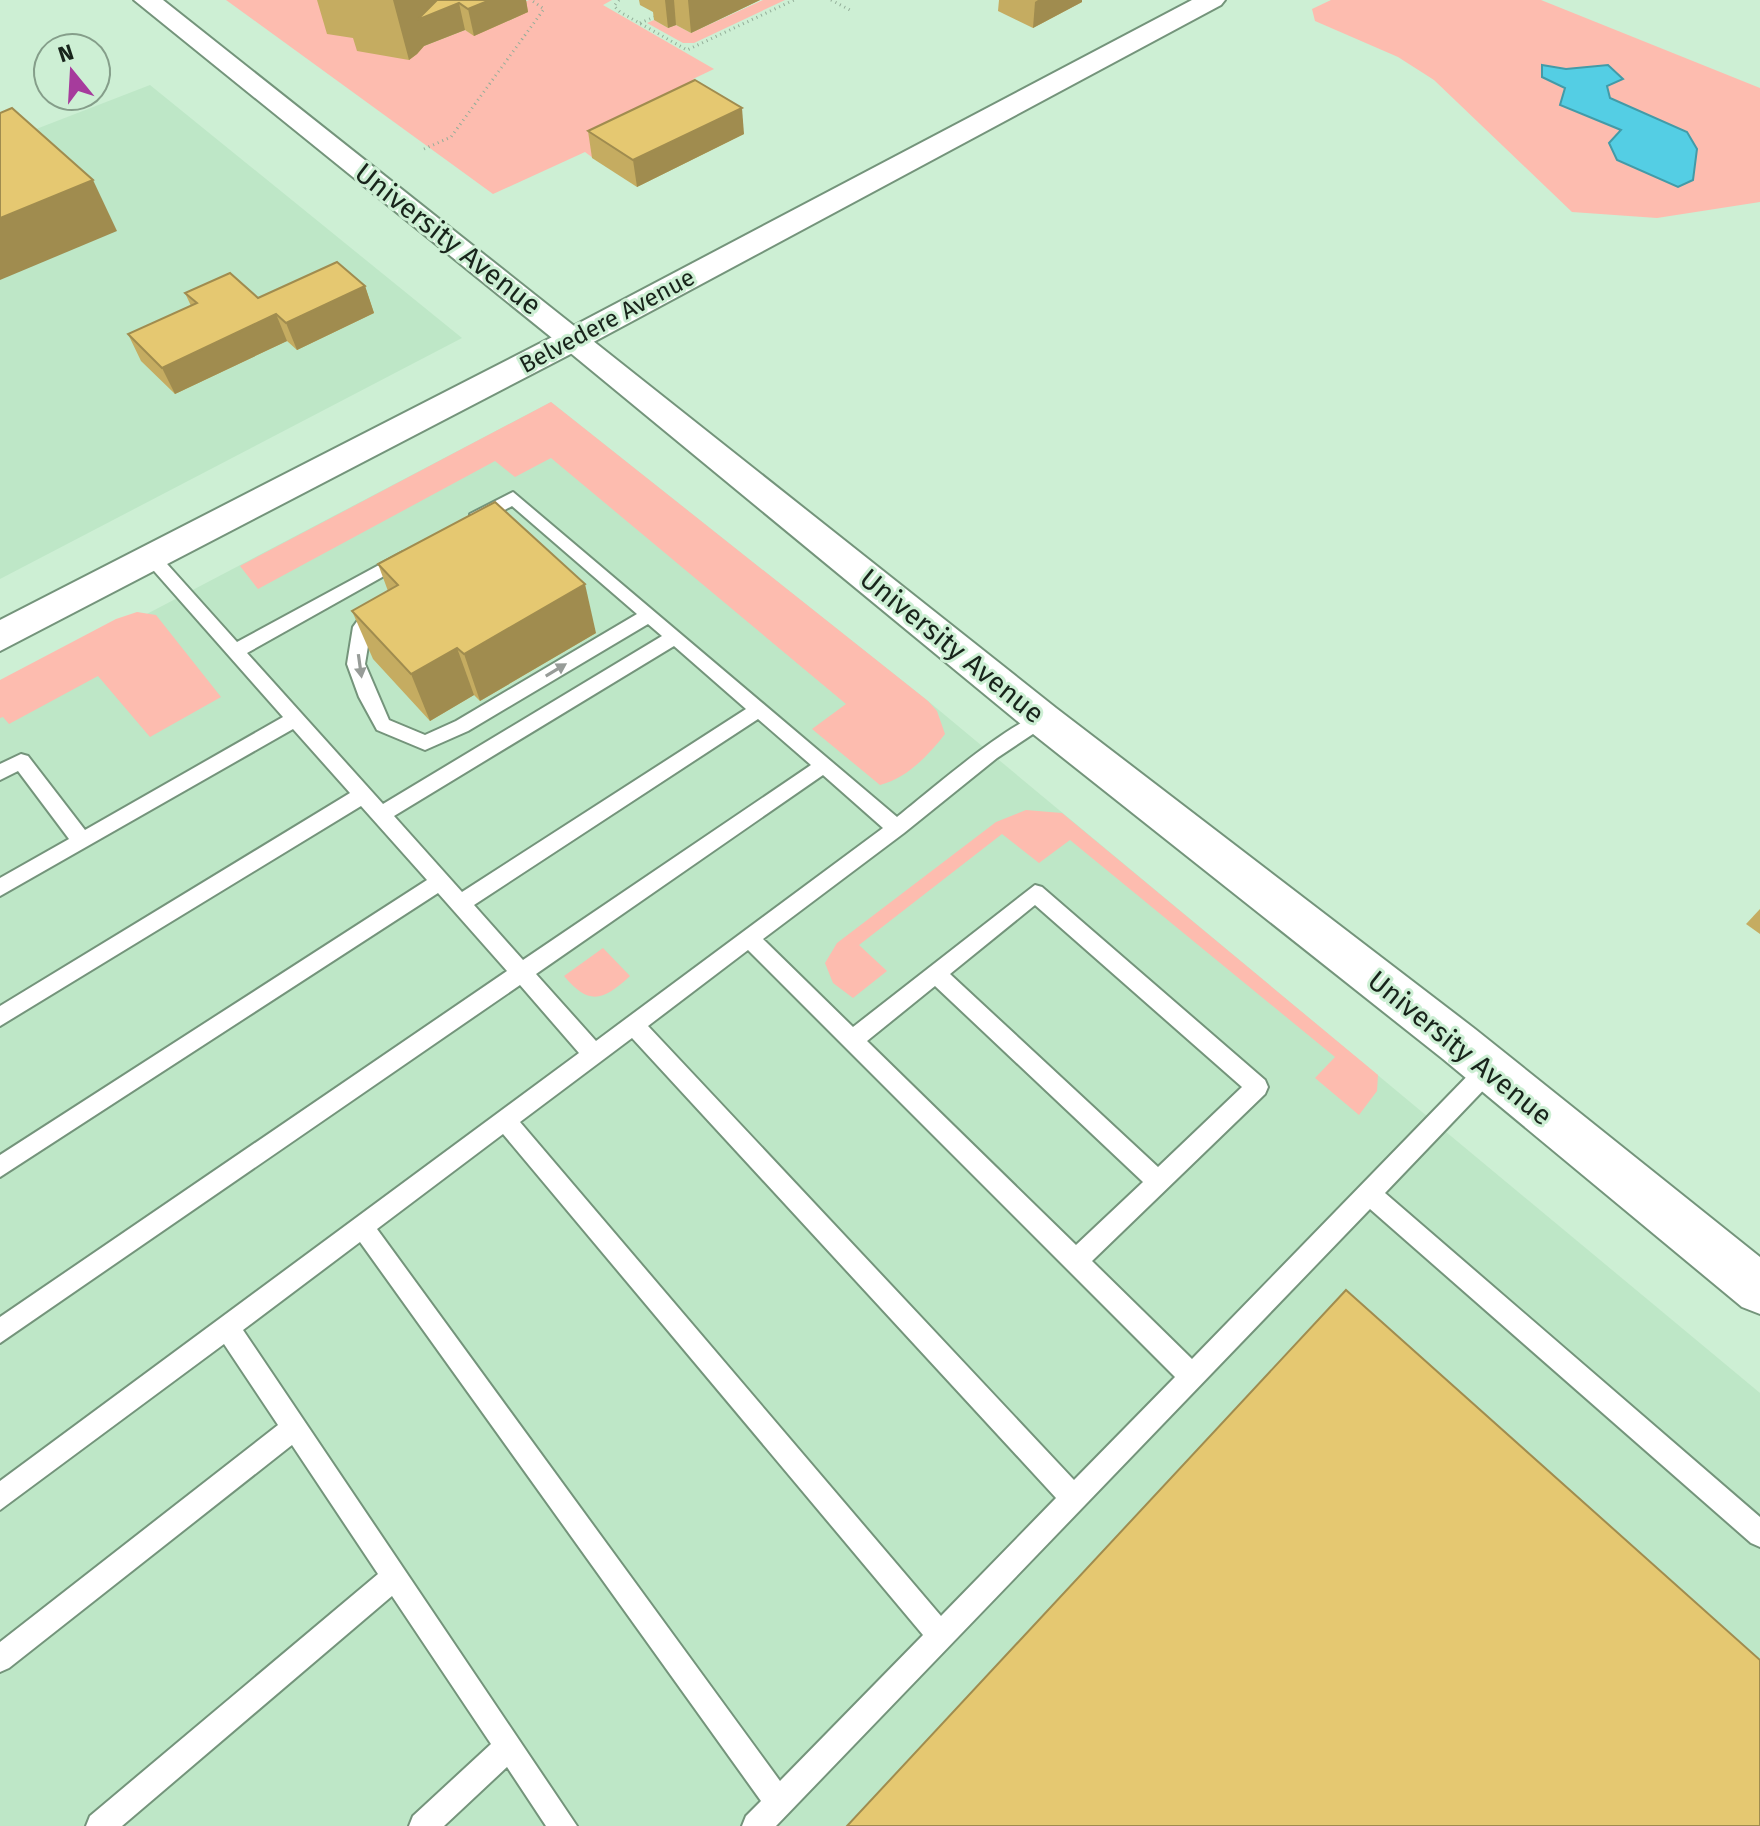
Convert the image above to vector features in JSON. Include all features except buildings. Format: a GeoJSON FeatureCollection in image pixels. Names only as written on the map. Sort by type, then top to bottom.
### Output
{"type":"FeatureCollection","features":[{"type":"Feature","properties":{"kind":"main road","name":"University Avenue"},"geometry":{"type":"LineString","coordinates":[[147,0],[574,339],[1042,719],[1488,1070],[1760,1289]]}},
{"type":"Feature","properties":{"kind":"main road","name":"Belvedere Avenue"},"geometry":{"type":"LineString","coordinates":[[0,637],[574,339],[1212,0]]}},
{"type":"Feature","properties":{"kind":"lane"},"geometry":{"type":"LineString","coordinates":[[457,528],[513,498],[526,518],[649,615],[897,828]]}},
{"type":"Feature","properties":{"kind":"lane"},"geometry":{"type":"LineString","coordinates":[[235,651],[415,551]]}},
{"type":"Feature","properties":{"kind":"lane"},"geometry":{"type":"LineString","coordinates":[[153,559],[594,1054]]}},
{"type":"Feature","properties":{"kind":"lane"},"geometry":{"type":"LineString","coordinates":[[393,596],[380,603],[362,627],[356,664],[383,725],[425,743],[462,726],[649,615]]}},
{"type":"Feature","properties":{"kind":"lane"},"geometry":{"type":"LineString","coordinates":[[381,814],[675,637]]}},
{"type":"Feature","properties":{"kind":"lane"},"geometry":{"type":"LineString","coordinates":[[460,904],[759,710]]}},
{"type":"Feature","properties":{"kind":"lane"},"geometry":{"type":"LineString","coordinates":[[0,888],[295,719]]}},
{"type":"Feature","properties":{"kind":"lane"},"geometry":{"type":"LineString","coordinates":[[0,1497],[897,828],[990,753],[1042,719]]}},
{"type":"Feature","properties":{"kind":"lane"},"geometry":{"type":"LineString","coordinates":[[0,773],[21,761],[82,841]]}},
{"type":"Feature","properties":{"kind":"lane"},"geometry":{"type":"LineString","coordinates":[[0,1331],[824,765]]}},
{"type":"Feature","properties":{"kind":"lane"},"geometry":{"type":"LineString","coordinates":[[0,1017],[363,795]]}},
{"type":"Feature","properties":{"kind":"lane"},"geometry":{"type":"LineString","coordinates":[[0,1167],[441,881]]}},
{"type":"Feature","properties":{"kind":"lane"},"geometry":{"type":"LineString","coordinates":[[853,1040],[1035,893],[1257,1087],[1076,1261]]}},
{"type":"Feature","properties":{"kind":"lane"},"geometry":{"type":"LineString","coordinates":[[749,938],[1192,1376]]}},
{"type":"Feature","properties":{"kind":"lane"},"geometry":{"type":"LineString","coordinates":[[935,973],[1159,1182]]}},
{"type":"Feature","properties":{"kind":"lane"},"geometry":{"type":"LineString","coordinates":[[633,1024],[1074,1499]]}},
{"type":"Feature","properties":{"kind":"lane"},"geometry":{"type":"LineString","coordinates":[[756,1826],[1488,1070]]}},
{"type":"Feature","properties":{"kind":"lane"},"geometry":{"type":"LineString","coordinates":[[505,1120],[941,1636]]}},
{"type":"Feature","properties":{"kind":"lane"},"geometry":{"type":"LineString","coordinates":[[1369,1194],[1760,1534]]}},
{"type":"Feature","properties":{"kind":"lane"},"geometry":{"type":"LineString","coordinates":[[362,1227],[779,1803]]}},
{"type":"Feature","properties":{"kind":"lane"},"geometry":{"type":"LineString","coordinates":[[227,1328],[563,1826]]}},
{"type":"Feature","properties":{"kind":"lane"},"geometry":{"type":"LineString","coordinates":[[0,1659],[294,1428]]}},
{"type":"Feature","properties":{"kind":"lane"},"geometry":{"type":"LineString","coordinates":[[100,1826],[395,1576]]}},
{"type":"Feature","properties":{"kind":"lane"},"geometry":{"type":"LineString","coordinates":[[423,1826],[509,1746]]}},
{"type":"Feature","properties":{"kind":"path"},"geometry":{"type":"LineString","coordinates":[[424,149],[451,137],[535,22],[544,9],[531,0]]}},
{"type":"Feature","properties":{"kind":"path"},"geometry":{"type":"LineString","coordinates":[[619,0],[614,6],[616,9],[687,50],[794,0]]}},
{"type":"Feature","properties":{"kind":"path"},"geometry":{"type":"LineString","coordinates":[[831,0],[850,10]]}},
{"type":"Feature","properties":{"kind":"path"},"geometry":{"type":"LineString","coordinates":[[640,23],[657,16]]}},
{"type":"Feature","properties":{"kind":"shaded area"},"geometry":{"type":"Polygon","coordinates":[[[226,0],[317,0],[424,46],[465,30],[474,35],[515,18],[504,10],[529,0],[612,0],[603,5],[714,69],[693,79],[721,96],[593,158],[585,152],[493,194],[226,0]]]}},
{"type":"Feature","properties":{"kind":"shaded area"},"geometry":{"type":"Polygon","coordinates":[[[763,0],[785,0],[694,43],[683,43],[647,23],[654,20],[668,28],[676,25],[691,33],[763,0]]]}},
{"type":"Feature","properties":{"kind":"shaded area"},"geometry":{"type":"Polygon","coordinates":[[[1331,0],[1541,0],[1760,88],[1760,202],[1657,218],[1572,212],[1434,80],[1398,57],[1315,21],[1312,9],[1331,0]]]}},
{"type":"Feature","properties":{"kind":"shaded area"},"geometry":{"type":"Polygon","coordinates":[[[150,85],[462,338],[0,579],[0,143],[80,112],[112,112],[112,100],[150,85]]]}},
{"type":"Feature","properties":{"kind":"shaded area"},"geometry":{"type":"Polygon","coordinates":[[[551,402],[928,701],[1760,1393],[1760,1826],[0,1826],[0,691],[551,402]]]}},
{"type":"Feature","properties":{"kind":"shaded area"},"geometry":{"type":"Polygon","coordinates":[[[551,402],[928,701],[937,711],[945,734],[931,750],[908,772],[880,785],[812,729],[846,704],[551,458],[515,477],[495,461],[258,589],[240,566],[551,402]]]}},
{"type":"Feature","properties":{"kind":"shaded area"},"geometry":{"type":"Polygon","coordinates":[[[137,612],[156,615],[221,697],[150,737],[98,676],[9,724],[3,717],[0,718],[0,680],[116,619],[137,612]]]}},
{"type":"Feature","properties":{"kind":"shaded area"},"geometry":{"type":"Polygon","coordinates":[[[1026,810],[1062,813],[1378,1075],[1377,1091],[1359,1115],[1315,1078],[1335,1057],[1070,840],[1039,863],[1002,834],[859,945],[887,971],[853,998],[833,983],[825,963],[837,943],[996,822],[1026,810]]]}},
{"type":"Feature","properties":{"kind":"shaded area"},"geometry":{"type":"Polygon","coordinates":[[[603,948],[630,976],[604,995],[589,996],[564,976],[603,948]]]}},
{"type":"Feature","properties":{"kind":"water"},"geometry":{"type":"Polygon","coordinates":[[[1542,65],[1566,69],[1608,65],[1623,79],[1607,86],[1610,98],[1687,132],[1697,149],[1693,180],[1678,187],[1617,160],[1609,143],[1621,130],[1560,105],[1565,88],[1542,77],[1542,65]]]}}]}
